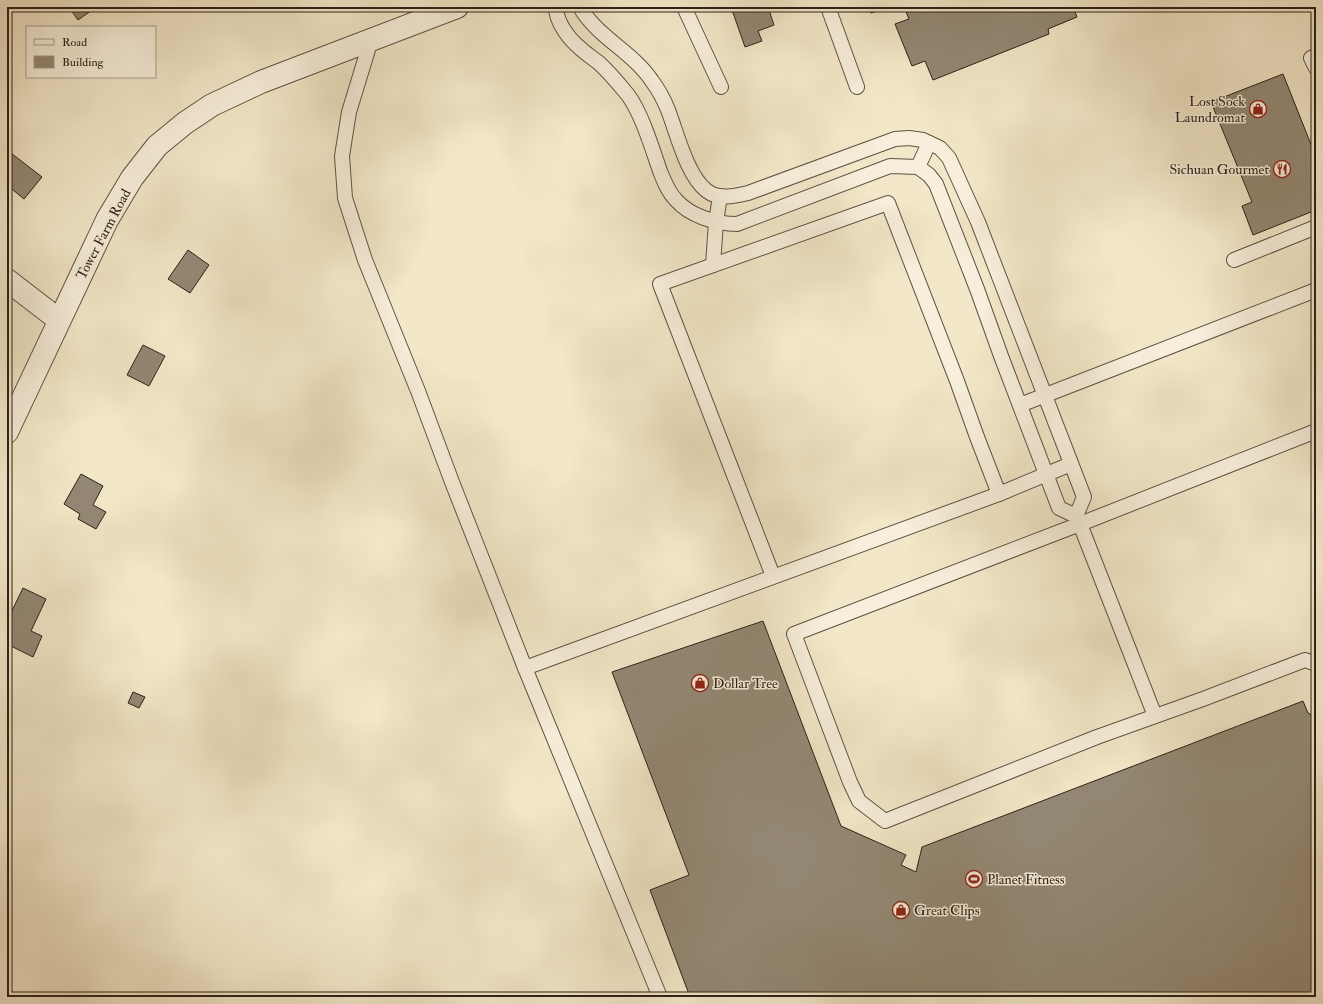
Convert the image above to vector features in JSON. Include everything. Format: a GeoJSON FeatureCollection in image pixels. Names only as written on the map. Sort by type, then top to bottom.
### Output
{"type":"FeatureCollection","features":[{"type":"Feature","properties":{"kind":"street","name":"Tower Farm Road"},"geometry":{"type":"LineString","coordinates":[[7,432],[106,220],[132,178],[157,146],[185,123],[212,105],[262,82],[370,40],[424,13],[457,7]]}},
{"type":"Feature","properties":{"kind":"street"},"geometry":{"type":"LineString","coordinates":[[7,280],[59,320]]}},
{"type":"Feature","properties":{"kind":"lane"},"geometry":{"type":"LineString","coordinates":[[556,7],[556,11],[563,29],[579,48],[599,62],[629,97],[639,116],[667,188],[676,201],[688,211],[716,222],[737,224],[890,166],[918,167],[929,175],[936,184],[1060,508],[1078,520],[1155,716]]}},
{"type":"Feature","properties":{"kind":"lane"},"geometry":{"type":"LineString","coordinates":[[580,7],[593,23],[639,64],[652,81],[667,108],[690,170],[708,192],[720,196],[732,197],[748,193],[895,139],[909,138],[922,140],[940,148],[950,158],[978,222],[1084,497],[1078,520]]}},
{"type":"Feature","properties":{"kind":"lane"},"geometry":{"type":"LineString","coordinates":[[684,7],[721,87]]}},
{"type":"Feature","properties":{"kind":"lane"},"geometry":{"type":"LineString","coordinates":[[828,7],[857,87]]}},
{"type":"Feature","properties":{"kind":"lane"},"geometry":{"type":"LineString","coordinates":[[370,40],[350,112],[342,156],[346,198],[365,260],[418,391],[452,482],[660,997]]}},
{"type":"Feature","properties":{"kind":"lane"},"geometry":{"type":"LineString","coordinates":[[1316,56],[1312,58],[1316,68]]}},
{"type":"Feature","properties":{"kind":"lane"},"geometry":{"type":"LineString","coordinates":[[918,167],[929,143]]}},
{"type":"Feature","properties":{"kind":"lane"},"geometry":{"type":"LineString","coordinates":[[713,265],[716,222],[720,196]]}},
{"type":"Feature","properties":{"kind":"lane"},"geometry":{"type":"LineString","coordinates":[[773,576],[660,284],[888,203],[999,494]]}},
{"type":"Feature","properties":{"kind":"lane"},"geometry":{"type":"LineString","coordinates":[[1234,260],[1316,227]]}},
{"type":"Feature","properties":{"kind":"lane"},"geometry":{"type":"LineString","coordinates":[[1020,405],[1316,290]]}},
{"type":"Feature","properties":{"kind":"lane"},"geometry":{"type":"LineString","coordinates":[[1316,431],[1078,520],[794,634],[850,782],[859,801],[885,821],[1097,737],[1305,660],[1316,664]]}},
{"type":"Feature","properties":{"kind":"lane"},"geometry":{"type":"LineString","coordinates":[[526,668],[999,494],[1070,464]]}},
{"type":"Feature","properties":{"kind":"building"},"geometry":{"type":"Polygon","coordinates":[[[69,7],[95,7],[95,8],[78,20],[69,7]]]}},
{"type":"Feature","properties":{"kind":"building"},"geometry":{"type":"Polygon","coordinates":[[[731,7],[768,7],[774,25],[758,31],[762,41],[745,47],[731,7]]]}},
{"type":"Feature","properties":{"kind":"building"},"geometry":{"type":"Polygon","coordinates":[[[869,7],[888,7],[871,13],[869,7]]]}},
{"type":"Feature","properties":{"kind":"building"},"geometry":{"type":"Polygon","coordinates":[[[904,7],[1073,7],[1077,17],[1048,29],[1049,34],[933,80],[925,61],[912,66],[895,24],[909,19],[904,7]]]}},
{"type":"Feature","properties":{"kind":"building"},"geometry":{"type":"Polygon","coordinates":[[[1283,74],[1316,157],[1316,210],[1253,235],[1242,206],[1252,202],[1211,102],[1283,74]]]}},
{"type":"Feature","properties":{"kind":"building"},"geometry":{"type":"Polygon","coordinates":[[[7,150],[42,177],[24,199],[7,185],[7,150]]]}},
{"type":"Feature","properties":{"kind":"building"},"geometry":{"type":"Polygon","coordinates":[[[188,250],[209,265],[190,293],[168,279],[188,250]]]}},
{"type":"Feature","properties":{"kind":"building"},"geometry":{"type":"Polygon","coordinates":[[[143,345],[165,356],[149,386],[127,375],[143,345]]]}},
{"type":"Feature","properties":{"kind":"building"},"geometry":{"type":"Polygon","coordinates":[[[81,474],[103,486],[93,505],[106,512],[96,529],[78,519],[80,514],[64,504],[81,474]]]}},
{"type":"Feature","properties":{"kind":"building"},"geometry":{"type":"Polygon","coordinates":[[[23,588],[46,599],[31,631],[42,636],[33,657],[7,644],[7,621],[23,588]]]}},
{"type":"Feature","properties":{"kind":"building"},"geometry":{"type":"Polygon","coordinates":[[[763,621],[841,826],[906,855],[901,865],[916,872],[922,847],[1303,701],[1308,713],[1316,717],[1316,997],[690,997],[650,890],[689,875],[612,672],[763,621]]]}},
{"type":"Feature","properties":{"kind":"building"},"geometry":{"type":"Polygon","coordinates":[[[133,692],[145,697],[139,708],[128,703],[133,692]]]}},
{"type":"Feature","properties":{"kind":"place","name":"Lost Sock Laundromat"},"geometry":{"type":"Point","coordinates":[1258,109]}},
{"type":"Feature","properties":{"kind":"place","name":"Sichuan Gourmet"},"geometry":{"type":"Point","coordinates":[1282,169]}},
{"type":"Feature","properties":{"kind":"place","name":"Dollar Tree"},"geometry":{"type":"Point","coordinates":[700,683]}},
{"type":"Feature","properties":{"kind":"place","name":"Planet Fitness"},"geometry":{"type":"Point","coordinates":[974,879]}},
{"type":"Feature","properties":{"kind":"place","name":"Great Clips"},"geometry":{"type":"Point","coordinates":[901,910]}}]}
